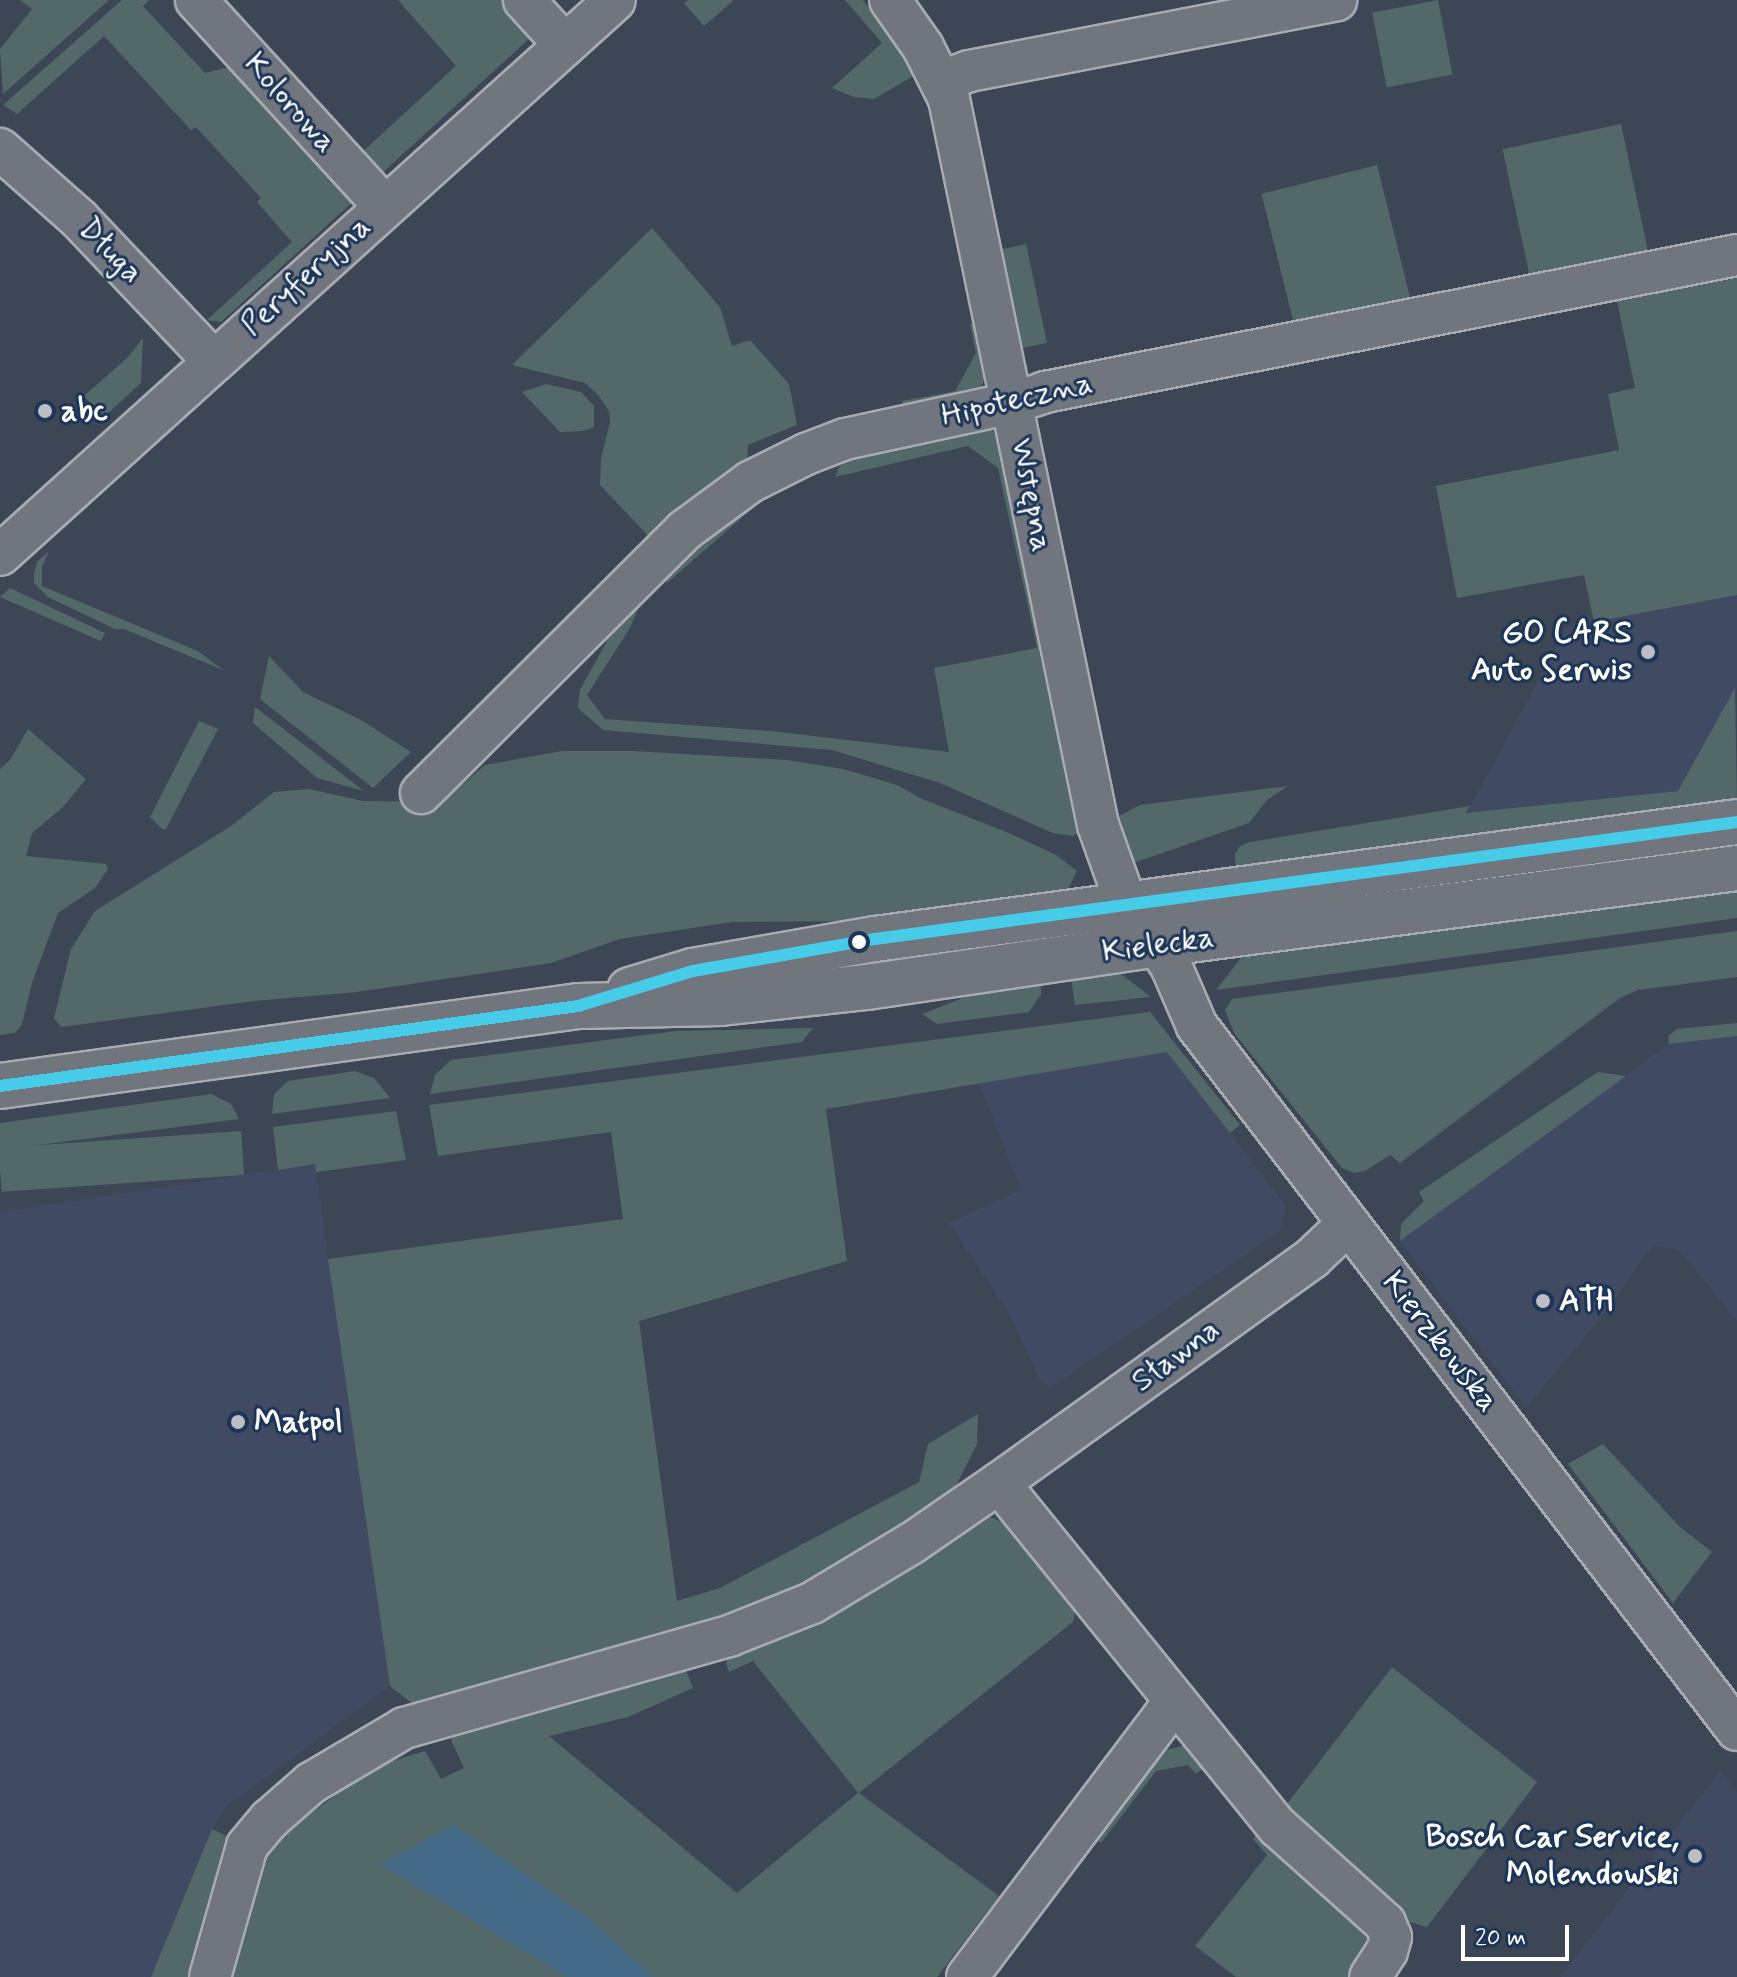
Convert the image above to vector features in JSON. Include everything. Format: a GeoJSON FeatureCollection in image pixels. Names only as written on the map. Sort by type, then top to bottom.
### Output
{"type":"FeatureCollection","features":[{"type":"Feature","properties":{"kind":"main road","name":"Kielecka"},"geometry":{"type":"LineString","coordinates":[[578,1006],[708,968],[875,939],[1129,906],[1371,869],[1737,822]]}},
{"type":"Feature","properties":{"kind":"main road","name":"Kielecka"},"geometry":{"type":"LineString","coordinates":[[0,1086],[578,1006],[721,1003],[882,985],[1159,944],[1737,868]]}},
{"type":"Feature","properties":{"kind":"street","name":"Kolorowa"},"geometry":{"type":"LineString","coordinates":[[196,0],[384,206]]}},
{"type":"Feature","properties":{"kind":"street"},"geometry":{"type":"LineString","coordinates":[[524,0],[565,45]]}},
{"type":"Feature","properties":{"kind":"street","name":"Peryferyjna"},"geometry":{"type":"LineString","coordinates":[[0,555],[615,0]]}},
{"type":"Feature","properties":{"kind":"street","name":"Wstępna"},"geometry":{"type":"LineString","coordinates":[[890,0],[912,29],[942,81],[953,116],[1098,825],[1129,906],[1159,944]]}},
{"type":"Feature","properties":{"kind":"street"},"geometry":{"type":"LineString","coordinates":[[942,81],[969,71],[1336,0]]}},
{"type":"Feature","properties":{"kind":"street","name":"Długa"},"geometry":{"type":"LineString","coordinates":[[0,149],[41,181],[213,360]]}},
{"type":"Feature","properties":{"kind":"street","name":"Hipoteczna"},"geometry":{"type":"LineString","coordinates":[[421,793],[660,553],[714,505],[750,482],[845,439],[1012,403],[1045,392],[1737,255]]}},
{"type":"Feature","properties":{"kind":"street","name":"Kierzkowska"},"geometry":{"type":"LineString","coordinates":[[1159,944],[1197,1026],[1737,1730]]}},
{"type":"Feature","properties":{"kind":"street","name":"Sławna"},"geometry":{"type":"LineString","coordinates":[[210,1977],[247,1846],[290,1800],[365,1749],[404,1728],[729,1636],[812,1603],[912,1543],[999,1483],[1312,1258],[1348,1224]]}},
{"type":"Feature","properties":{"kind":"street"},"geometry":{"type":"LineString","coordinates":[[999,1483],[1174,1702],[1295,1846],[1385,1923],[1391,1937],[1387,1951],[1370,1977]]}},
{"type":"Feature","properties":{"kind":"street"},"geometry":{"type":"LineString","coordinates":[[967,1977],[1174,1702]]}},
{"type":"Feature","properties":{"kind":"shaded area"},"geometry":{"type":"Polygon","coordinates":[[[1737,595],[1737,688],[1679,791],[1466,814],[1567,628],[1737,595]]]}},
{"type":"Feature","properties":{"kind":"shaded area"},"geometry":{"type":"Polygon","coordinates":[[[1737,1036],[1737,1321],[1678,1249],[1652,1246],[1605,1313],[1526,1408],[1400,1241],[1669,1044],[1737,1036]]]}},
{"type":"Feature","properties":{"kind":"shaded area"},"geometry":{"type":"Polygon","coordinates":[[[1168,1051],[1286,1207],[1280,1231],[1050,1388],[1039,1378],[1011,1317],[949,1223],[1021,1190],[979,1083],[1168,1051]]]}},
{"type":"Feature","properties":{"kind":"shaded area"},"geometry":{"type":"Polygon","coordinates":[[[315,1164],[390,1686],[228,1805],[212,1829],[151,1977],[0,1977],[0,1212],[315,1164]]]}},
{"type":"Feature","properties":{"kind":"shaded area","name":"Bosch Car Service, Molendowski"},"geometry":{"type":"Polygon","coordinates":[[[1720,1771],[1737,1792],[1737,1977],[1560,1977],[1720,1771]]]}},
{"type":"Feature","properties":{"kind":"shaded area"},"geometry":{"type":"Polygon","coordinates":[[[454,1825],[586,1916],[654,1977],[567,1977],[380,1864],[454,1825]]]}},
{"type":"Feature","properties":{"kind":"green space"},"geometry":{"type":"Polygon","coordinates":[[[20,0],[109,0],[3,94],[0,49],[32,9],[20,0]]]}},
{"type":"Feature","properties":{"kind":"green space"},"geometry":{"type":"Polygon","coordinates":[[[122,0],[149,0],[143,6],[205,73],[238,65],[356,199],[221,322],[207,320],[292,242],[257,202],[261,198],[196,127],[191,130],[104,36],[17,114],[3,105],[122,0]]]}},
{"type":"Feature","properties":{"kind":"green space"},"geometry":{"type":"Polygon","coordinates":[[[398,0],[506,0],[529,29],[530,38],[381,174],[359,155],[456,66],[398,0]]]}},
{"type":"Feature","properties":{"kind":"green space"},"geometry":{"type":"Polygon","coordinates":[[[688,0],[734,0],[704,26],[684,3],[688,0]]]}},
{"type":"Feature","properties":{"kind":"green space"},"geometry":{"type":"Polygon","coordinates":[[[845,0],[863,0],[899,46],[915,75],[874,99],[854,97],[832,88],[882,43],[845,0]]]}},
{"type":"Feature","properties":{"kind":"green space"},"geometry":{"type":"Polygon","coordinates":[[[1438,0],[1453,75],[1387,87],[1372,13],[1438,0]]]}},
{"type":"Feature","properties":{"kind":"green space"},"geometry":{"type":"Polygon","coordinates":[[[1621,124],[1648,252],[1530,277],[1503,149],[1621,124]]]}},
{"type":"Feature","properties":{"kind":"green space"},"geometry":{"type":"Polygon","coordinates":[[[1377,165],[1410,299],[1295,328],[1262,194],[1377,165]]]}},
{"type":"Feature","properties":{"kind":"green space"},"geometry":{"type":"Polygon","coordinates":[[[652,228],[720,307],[732,346],[750,340],[789,384],[797,425],[748,445],[747,463],[654,542],[600,485],[601,458],[610,422],[609,411],[599,396],[585,383],[512,365],[652,228]]]}},
{"type":"Feature","properties":{"kind":"green space"},"geometry":{"type":"Polygon","coordinates":[[[1026,244],[1047,343],[1022,348],[1001,249],[1026,244]]]}},
{"type":"Feature","properties":{"kind":"green space"},"geometry":{"type":"Polygon","coordinates":[[[1737,278],[1737,595],[1594,622],[1584,575],[1457,598],[1436,486],[1619,450],[1608,394],[1635,388],[1617,301],[1737,278]]]}},
{"type":"Feature","properties":{"kind":"green space"},"geometry":{"type":"Polygon","coordinates":[[[981,323],[986,376],[981,387],[969,396],[904,413],[902,401],[955,391],[976,353],[970,324],[981,323]]]}},
{"type":"Feature","properties":{"kind":"green space"},"geometry":{"type":"Polygon","coordinates":[[[143,338],[141,383],[104,417],[84,396],[128,357],[143,338]]]}},
{"type":"Feature","properties":{"kind":"green space"},"geometry":{"type":"Polygon","coordinates":[[[546,384],[581,392],[594,406],[594,427],[560,432],[522,392],[546,384]]]}},
{"type":"Feature","properties":{"kind":"green space"},"geometry":{"type":"Polygon","coordinates":[[[979,426],[991,429],[1004,441],[1082,830],[1073,836],[1053,833],[940,783],[832,750],[603,730],[578,708],[580,690],[612,632],[629,610],[641,602],[630,628],[587,695],[605,719],[771,731],[949,752],[934,668],[1037,648],[998,468],[968,446],[835,477],[839,467],[859,453],[979,426]]]}},
{"type":"Feature","properties":{"kind":"green space"},"geometry":{"type":"Polygon","coordinates":[[[782,479],[787,489],[773,492],[760,502],[667,583],[665,572],[718,525],[782,479]]]}},
{"type":"Feature","properties":{"kind":"green space"},"geometry":{"type":"Polygon","coordinates":[[[49,551],[42,567],[42,586],[198,651],[223,670],[124,629],[115,629],[48,597],[34,583],[34,574],[37,562],[49,551]]]}},
{"type":"Feature","properties":{"kind":"green space"},"geometry":{"type":"Polygon","coordinates":[[[10,588],[105,633],[101,641],[0,597],[10,588]]]}},
{"type":"Feature","properties":{"kind":"green space"},"geometry":{"type":"Polygon","coordinates":[[[269,656],[303,692],[361,720],[411,752],[373,788],[260,699],[269,656]]]}},
{"type":"Feature","properties":{"kind":"green space"},"geometry":{"type":"Polygon","coordinates":[[[1735,688],[1737,801],[1236,870],[1235,854],[1240,846],[1250,842],[1470,806],[1466,813],[1678,791],[1735,688]]]}},
{"type":"Feature","properties":{"kind":"green space"},"geometry":{"type":"Polygon","coordinates":[[[255,707],[364,791],[317,778],[253,723],[255,707]]]}},
{"type":"Feature","properties":{"kind":"green space"},"geometry":{"type":"Polygon","coordinates":[[[199,721],[218,729],[166,829],[162,829],[150,817],[199,721]]]}},
{"type":"Feature","properties":{"kind":"green space"},"geometry":{"type":"Polygon","coordinates":[[[28,729],[86,779],[62,808],[32,833],[26,856],[106,864],[108,869],[95,888],[58,913],[32,983],[22,1024],[15,1033],[0,1035],[0,769],[10,760],[28,729]]]}},
{"type":"Feature","properties":{"kind":"green space"},"geometry":{"type":"Polygon","coordinates":[[[562,751],[634,751],[787,760],[843,769],[897,785],[922,799],[1009,833],[1056,855],[1077,871],[1066,893],[861,921],[732,922],[620,939],[551,963],[357,992],[254,1001],[61,1027],[54,1018],[71,949],[95,911],[231,826],[274,792],[309,789],[363,801],[441,802],[485,765],[562,751]]]}},
{"type":"Feature","properties":{"kind":"green space"},"geometry":{"type":"Polygon","coordinates":[[[1288,786],[1267,800],[1249,823],[1139,861],[1129,862],[1112,820],[1140,805],[1288,786]]]}},
{"type":"Feature","properties":{"kind":"green space"},"geometry":{"type":"Polygon","coordinates":[[[1737,888],[1737,918],[1216,990],[1240,959],[1250,954],[1737,888]]]}},
{"type":"Feature","properties":{"kind":"green space"},"geometry":{"type":"Polygon","coordinates":[[[1737,931],[1737,977],[1638,990],[1620,998],[1400,1163],[1390,1155],[1365,1171],[1354,1173],[1342,1168],[1234,1033],[1225,1010],[1232,999],[1737,931]]]}},
{"type":"Feature","properties":{"kind":"green space"},"geometry":{"type":"Polygon","coordinates":[[[1121,974],[1151,997],[1075,1005],[1071,977],[1121,974]]]}},
{"type":"Feature","properties":{"kind":"green space"},"geometry":{"type":"Polygon","coordinates":[[[1041,982],[1041,994],[1029,1012],[937,1024],[922,1014],[986,989],[1041,982]]]}},
{"type":"Feature","properties":{"kind":"green space"},"geometry":{"type":"Polygon","coordinates":[[[1150,1012],[1240,1125],[1230,1133],[1167,1052],[826,1109],[847,1261],[639,1321],[677,1601],[720,1588],[919,1482],[928,1444],[978,1414],[977,1444],[954,1490],[839,1568],[724,1620],[419,1709],[390,1686],[328,1259],[623,1219],[611,1132],[438,1156],[429,1105],[1150,1012]]]}},
{"type":"Feature","properties":{"kind":"green space"},"geometry":{"type":"Polygon","coordinates":[[[1737,1023],[1737,1036],[1669,1044],[1668,1036],[1677,1029],[1737,1023]]]}},
{"type":"Feature","properties":{"kind":"green space"},"geometry":{"type":"Polygon","coordinates":[[[813,1028],[802,1042],[430,1094],[435,1075],[451,1060],[676,1031],[813,1028]]]}},
{"type":"Feature","properties":{"kind":"green space"},"geometry":{"type":"Polygon","coordinates":[[[355,1071],[374,1078],[390,1098],[272,1114],[274,1094],[288,1081],[355,1071]]]}},
{"type":"Feature","properties":{"kind":"green space"},"geometry":{"type":"Polygon","coordinates":[[[1598,1072],[1626,1076],[1400,1241],[1401,1224],[1424,1201],[1419,1192],[1598,1072]]]}},
{"type":"Feature","properties":{"kind":"green space"},"geometry":{"type":"Polygon","coordinates":[[[212,1094],[231,1104],[239,1119],[0,1150],[0,1123],[212,1094]]]}},
{"type":"Feature","properties":{"kind":"green space"},"geometry":{"type":"Polygon","coordinates":[[[396,1111],[406,1160],[316,1172],[315,1164],[278,1170],[273,1127],[396,1111]]]}},
{"type":"Feature","properties":{"kind":"green space"},"geometry":{"type":"Polygon","coordinates":[[[241,1131],[244,1175],[2,1192],[0,1148],[241,1131]]]}},
{"type":"Feature","properties":{"kind":"green space"},"geometry":{"type":"Polygon","coordinates":[[[1603,1444],[1680,1527],[1712,1552],[1673,1603],[1568,1464],[1603,1444]]]}},
{"type":"Feature","properties":{"kind":"green space"},"geometry":{"type":"Polygon","coordinates":[[[978,1516],[991,1517],[1006,1524],[1075,1613],[1073,1622],[859,1793],[999,1896],[937,1977],[226,1977],[261,1856],[303,1819],[356,1780],[379,1765],[425,1751],[441,1779],[464,1768],[451,1740],[455,1729],[683,1663],[693,1688],[628,1717],[549,1736],[737,1893],[858,1793],[753,1661],[729,1672],[726,1662],[733,1652],[978,1516]]]}},
{"type":"Feature","properties":{"kind":"green space"},"geometry":{"type":"Polygon","coordinates":[[[1392,1667],[1537,1782],[1427,1927],[1406,1921],[1284,1808],[1392,1667]]]}},
{"type":"Feature","properties":{"kind":"green space"},"geometry":{"type":"Polygon","coordinates":[[[1186,1745],[1206,1766],[1196,1774],[1188,1765],[1156,1771],[1101,1843],[1093,1837],[1158,1752],[1186,1745]]]}},
{"type":"Feature","properties":{"kind":"green space"},"geometry":{"type":"Polygon","coordinates":[[[1262,1826],[1366,1917],[1374,1942],[1356,1977],[1236,1977],[1195,1946],[1267,1855],[1253,1839],[1262,1826]]]}},
{"type":"Feature","properties":{"kind":"green space"},"geometry":{"type":"Polygon","coordinates":[[[212,1829],[233,1839],[190,1977],[151,1977],[212,1829]]]}},
{"type":"Feature","properties":{"kind":"transit line"},"geometry":{"type":"LineString","coordinates":[[0,1086],[578,1006],[693,971],[875,939],[1737,822]]}},
{"type":"Feature","properties":{"kind":"place","name":"abc"},"geometry":{"type":"Point","coordinates":[45,411]}},
{"type":"Feature","properties":{"kind":"place","name":"GO CARS Auto Serwis"},"geometry":{"type":"Point","coordinates":[1648,652]}},
{"type":"Feature","properties":{"kind":"place","name":"ATH"},"geometry":{"type":"Point","coordinates":[1543,1301]}},
{"type":"Feature","properties":{"kind":"place","name":"Matpol"},"geometry":{"type":"Point","coordinates":[238,1422]}},
{"type":"Feature","properties":{"kind":"place","name":"Bosch Car Service, Molendowski"},"geometry":{"type":"Point","coordinates":[1695,1856]}}]}
